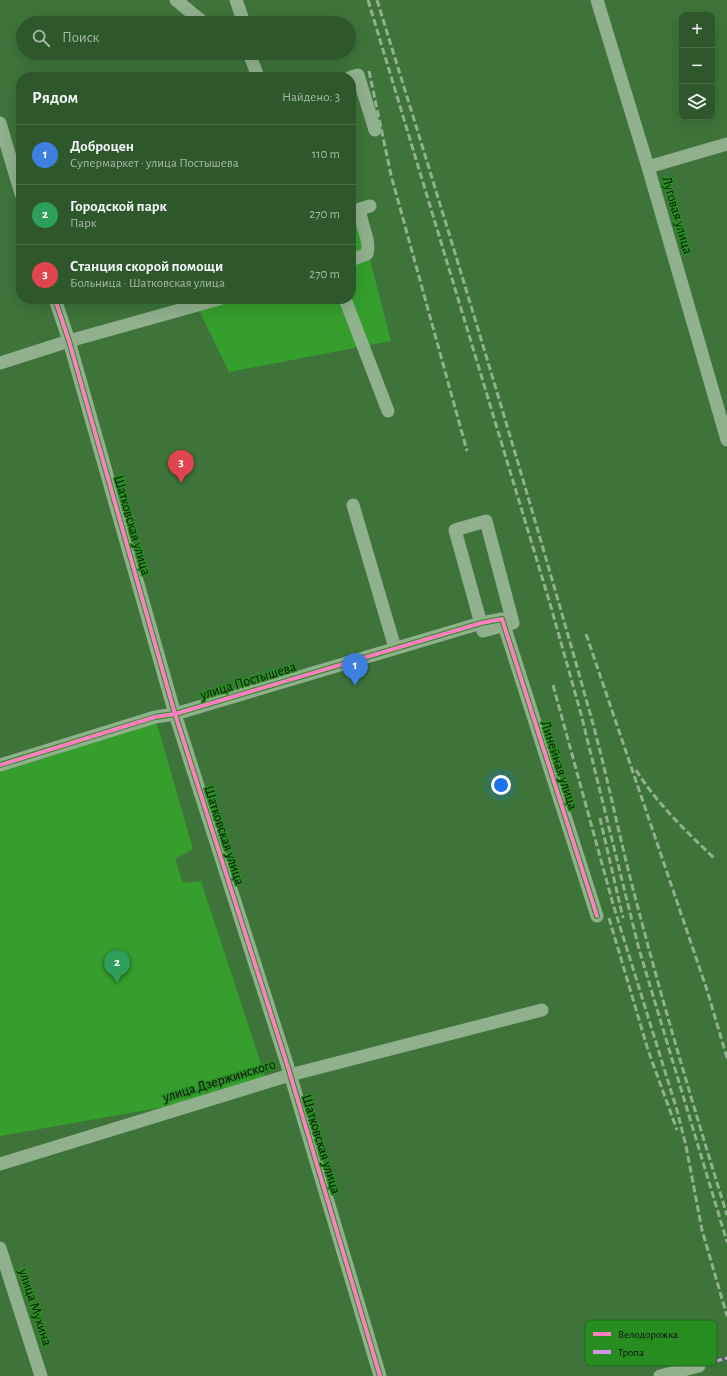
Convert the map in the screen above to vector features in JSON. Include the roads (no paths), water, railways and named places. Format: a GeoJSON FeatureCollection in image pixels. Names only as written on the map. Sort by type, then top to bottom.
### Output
{"type":"FeatureCollection","features":[{"type":"Feature","properties":{"kind":"street"},"geometry":{"type":"LineString","coordinates":[[176,0],[195,16]]}},
{"type":"Feature","properties":{"kind":"street"},"geometry":{"type":"LineString","coordinates":[[236,0],[242,16]]}},
{"type":"Feature","properties":{"kind":"street","name":"Луговая улица"},"geometry":{"type":"LineString","coordinates":[[597,0],[648,167],[727,440]]}},
{"type":"Feature","properties":{"kind":"street"},"geometry":{"type":"LineString","coordinates":[[252,60],[256,72]]}},
{"type":"Feature","properties":{"kind":"street"},"geometry":{"type":"LineString","coordinates":[[356,76],[358,75],[375,130]]}},
{"type":"Feature","properties":{"kind":"street"},"geometry":{"type":"LineString","coordinates":[[0,123],[16,171]]}},
{"type":"Feature","properties":{"kind":"street"},"geometry":{"type":"LineString","coordinates":[[648,167],[727,144]]}},
{"type":"Feature","properties":{"kind":"street"},"geometry":{"type":"LineString","coordinates":[[356,258],[367,254],[369,246],[360,218],[360,209],[370,206]]}},
{"type":"Feature","properties":{"kind":"street","name":"Шатковская улица"},"geometry":{"type":"LineString","coordinates":[[57,304],[69,341],[175,714],[290,1075],[380,1376]]}},
{"type":"Feature","properties":{"kind":"street"},"geometry":{"type":"LineString","coordinates":[[0,363],[69,341],[201,304]]}},
{"type":"Feature","properties":{"kind":"street"},"geometry":{"type":"LineString","coordinates":[[347,304],[388,411]]}},
{"type":"Feature","properties":{"kind":"street"},"geometry":{"type":"LineString","coordinates":[[353,505],[395,648]]}},
{"type":"Feature","properties":{"kind":"street"},"geometry":{"type":"LineString","coordinates":[[481,623],[455,530],[486,521],[513,623],[503,622]]}},
{"type":"Feature","properties":{"kind":"street","name":"улица Постышева"},"geometry":{"type":"LineString","coordinates":[[0,765],[155,717],[175,714],[481,623],[503,622]]}},
{"type":"Feature","properties":{"kind":"street","name":"Линейная улица"},"geometry":{"type":"LineString","coordinates":[[503,622],[597,916]]}},
{"type":"Feature","properties":{"kind":"street","name":"улица Дзержинского"},"geometry":{"type":"LineString","coordinates":[[0,1164],[290,1075],[542,1010]]}},
{"type":"Feature","properties":{"kind":"street","name":"улица Мухина"},"geometry":{"type":"LineString","coordinates":[[0,1248],[41,1376]]}},
{"type":"Feature","properties":{"kind":"street"},"geometry":{"type":"LineString","coordinates":[[660,1376],[699,1366]]}},
{"type":"Feature","properties":{"kind":"railway"},"geometry":{"type":"LineString","coordinates":[[368,0],[551,607],[581,714],[639,949],[727,1242]]}},
{"type":"Feature","properties":{"kind":"railway"},"geometry":{"type":"LineString","coordinates":[[377,0],[485,353],[563,618],[595,731],[658,982],[727,1215]]}},
{"type":"Feature","properties":{"kind":"railway"},"geometry":{"type":"LineString","coordinates":[[369,71],[391,175],[467,451]]}},
{"type":"Feature","properties":{"kind":"railway"},"geometry":{"type":"LineString","coordinates":[[586,634],[707,990],[727,1058]]}},
{"type":"Feature","properties":{"kind":"railway"},"geometry":{"type":"LineString","coordinates":[[553,685],[613,904],[677,1110],[686,1146],[702,1230],[727,1316]]}},
{"type":"Feature","properties":{"kind":"railway"},"geometry":{"type":"LineString","coordinates":[[636,770],[663,806],[715,859]]}},
{"type":"Feature","properties":{"kind":"railway"},"geometry":{"type":"LineString","coordinates":[[600,818],[623,918]]}},
{"type":"Feature","properties":{"kind":"railway"},"geometry":{"type":"LineString","coordinates":[[609,918],[648,1050],[677,1130]]}},
{"type":"Feature","properties":{"kind":"place","name":"Станция скорой помощи"},"geometry":{"type":"Point","coordinates":[181,483]}},
{"type":"Feature","properties":{"kind":"place","name":"Доброцен"},"geometry":{"type":"Point","coordinates":[355,686]}},
{"type":"Feature","properties":{"kind":"place","name":"Городской парк"},"geometry":{"type":"Point","coordinates":[117,983]}}]}
